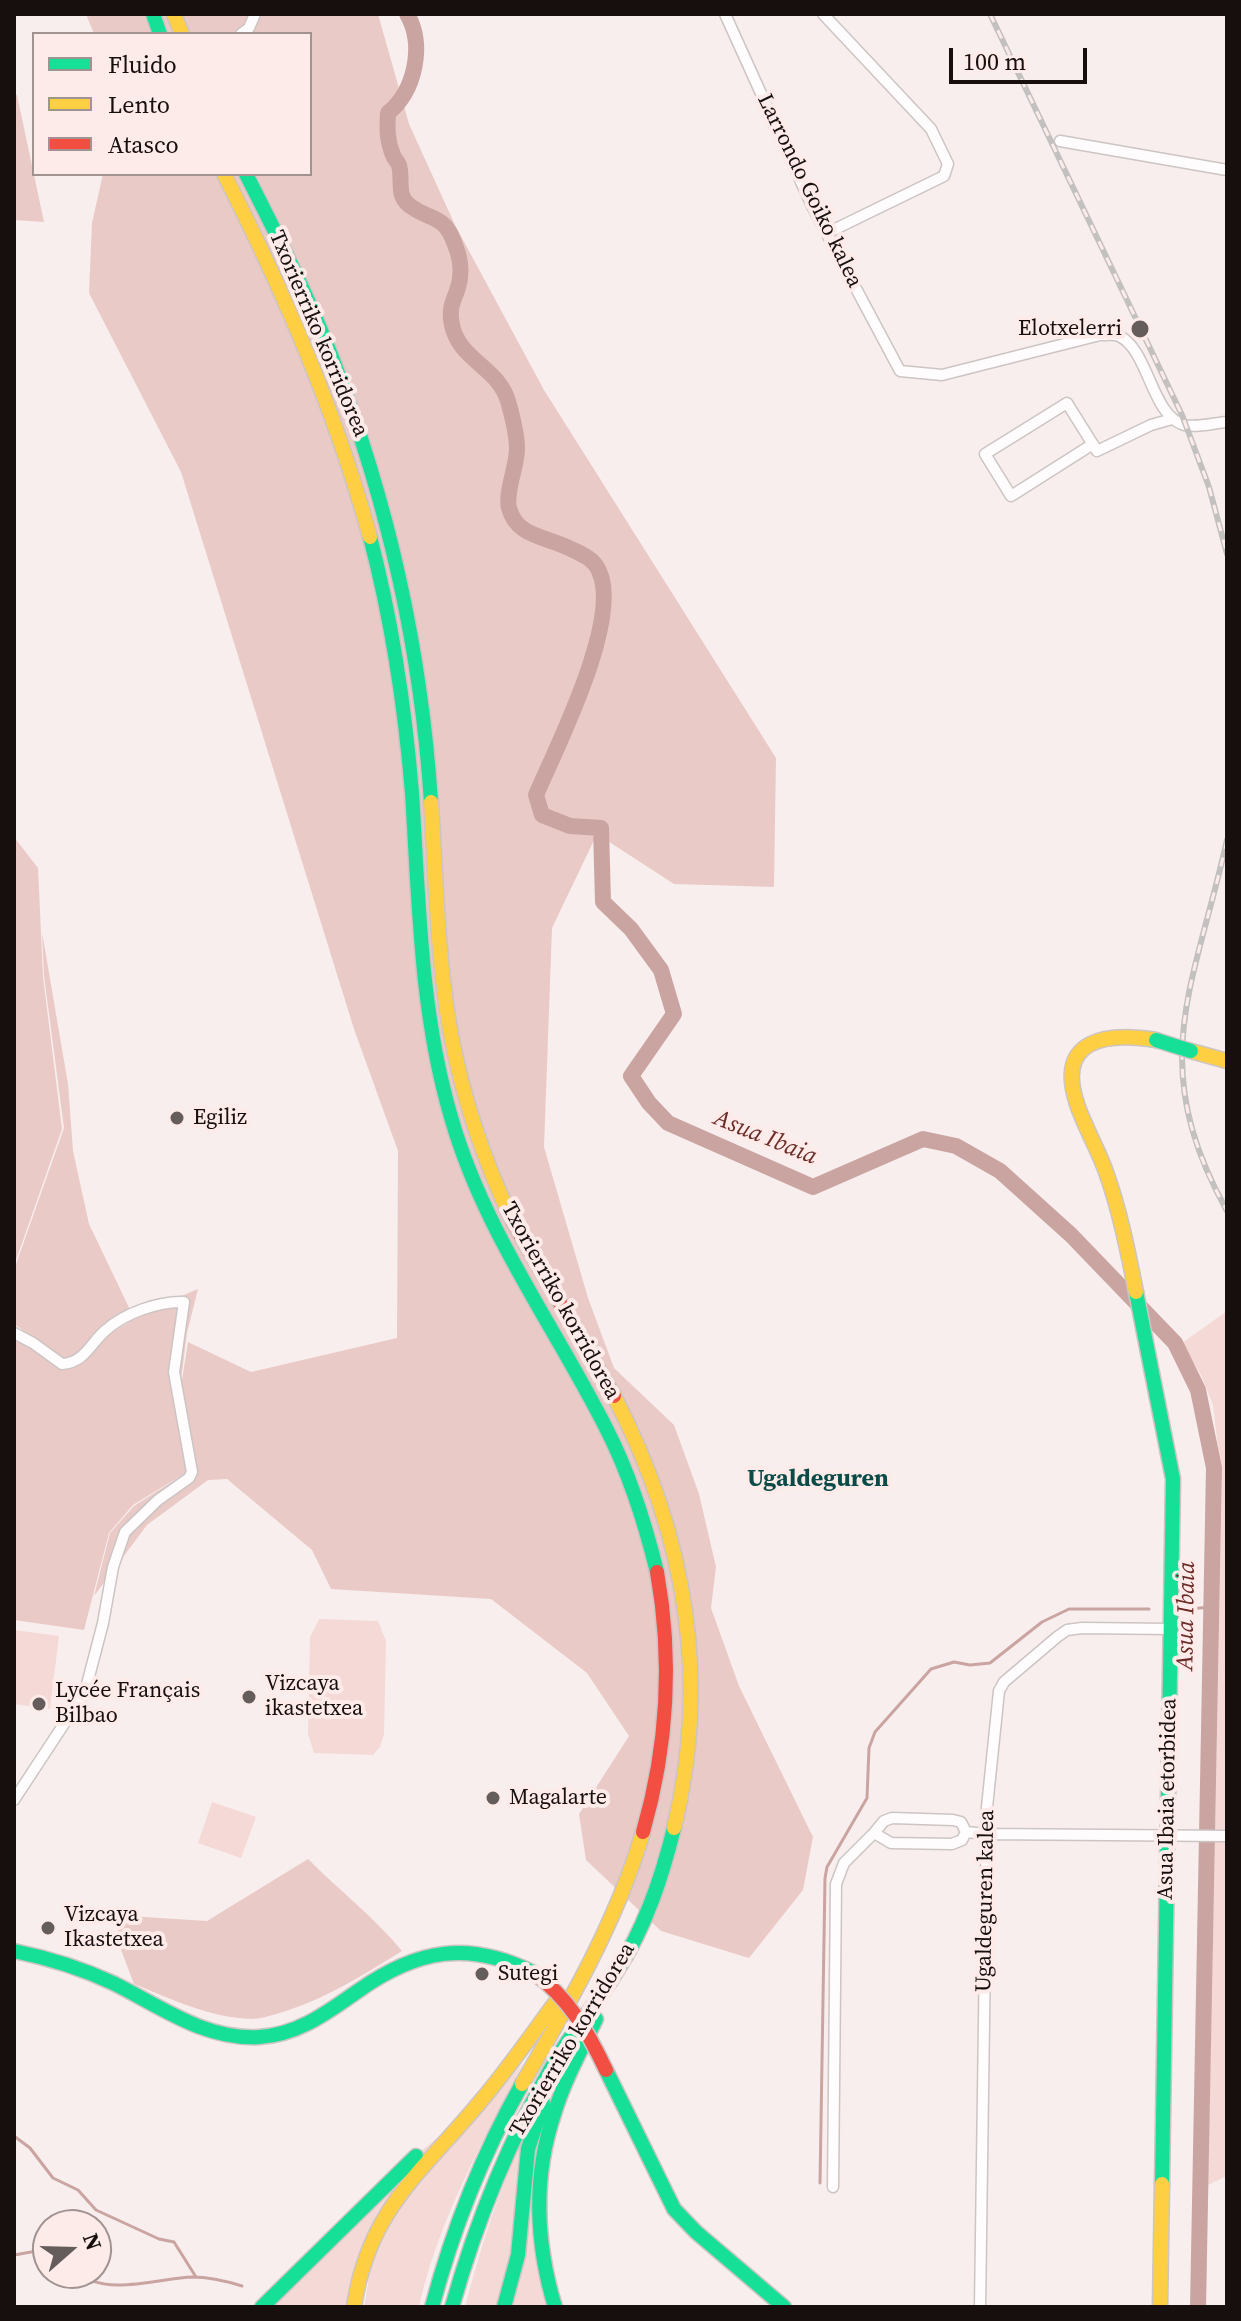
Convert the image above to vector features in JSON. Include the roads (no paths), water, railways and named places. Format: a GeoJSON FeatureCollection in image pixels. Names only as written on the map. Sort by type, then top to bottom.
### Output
{"type":"FeatureCollection","features":[{"type":"Feature","properties":{"kind":"main road","name":"Txorierriko korridorea"},"geometry":{"type":"LineString","coordinates":[[225,176],[314,364],[345,450],[376,560],[391,630],[406,736],[427,1011],[440,1079],[455,1130],[468,1169],[502,1242],[617,1452],[646,1526],[664,1614],[668,1676],[666,1719],[653,1798],[637,1855],[590,1958],[495,2135],[463,2208],[432,2307]]}},
{"type":"Feature","properties":{"kind":"main road","name":"Txorierriko korridorea"},"geometry":{"type":"LineString","coordinates":[[247,176],[302,287],[332,357],[364,444],[395,555],[424,717],[447,1011],[468,1107],[490,1170],[516,1228],[612,1392],[662,1503],[681,1577],[690,1653],[690,1725],[686,1761],[676,1819],[655,1895],[624,1961],[572,2034],[525,2115],[487,2199],[452,2307]]}},
{"type":"Feature","properties":{"kind":"main road","name":"Asua Ibaia etorbidea"},"geometry":{"type":"LineString","coordinates":[[1160,2307],[1173,1479],[1113,1190],[1074,1095],[1071,1072],[1077,1056],[1093,1042],[1107,1037],[1156,1040],[1227,1061]]}},
{"type":"Feature","properties":{"kind":"main road"},"geometry":{"type":"LineString","coordinates":[[14,1951],[68,1965],[102,1978],[157,2006],[210,2023],[253,2028],[297,2020],[357,1992],[412,1959],[452,1950],[489,1953],[513,1962],[559,1992],[579,2015],[674,2209],[696,2232],[784,2307]]}},
{"type":"Feature","properties":{"kind":"main road"},"geometry":{"type":"LineString","coordinates":[[354,2307],[361,2260],[380,2221],[502,2073],[590,1958]]}},
{"type":"Feature","properties":{"kind":"main road"},"geometry":{"type":"LineString","coordinates":[[555,2307],[545,2273],[540,2220],[542,2166],[550,2124],[624,1961]]}},
{"type":"Feature","properties":{"kind":"main road"},"geometry":{"type":"LineString","coordinates":[[504,2307],[519,2244],[523,2180],[535,2127],[546,2095],[599,1997]]}},
{"type":"Feature","properties":{"kind":"main road"},"geometry":{"type":"LineString","coordinates":[[262,2307],[348,2220],[459,2116],[479,2092],[502,2073]]}},
{"type":"Feature","properties":{"kind":"street"},"geometry":{"type":"LineString","coordinates":[[244,32],[255,14]]}},
{"type":"Feature","properties":{"kind":"street","name":"Larrondo Goiko kalea"},"geometry":{"type":"LineString","coordinates":[[725,14],[799,178],[896,367],[906,372],[942,375],[1100,335],[1119,336],[1132,349],[1172,419]]}},
{"type":"Feature","properties":{"kind":"street"},"geometry":{"type":"LineString","coordinates":[[823,14],[936,136],[948,164],[948,172],[944,176],[827,233]]}},
{"type":"Feature","properties":{"kind":"street"},"geometry":{"type":"LineString","coordinates":[[1060,141],[1227,170]]}},
{"type":"Feature","properties":{"kind":"street"},"geometry":{"type":"LineString","coordinates":[[1093,444],[1011,496],[985,454],[1067,403],[1093,444],[1097,451],[1151,425],[1172,419],[1186,426],[1227,422]]}},
{"type":"Feature","properties":{"kind":"street"},"geometry":{"type":"LineString","coordinates":[[14,1333],[62,1364],[73,1363],[86,1354],[105,1330],[144,1309],[184,1302],[174,1372],[192,1472],[189,1478],[138,1517],[125,1532],[113,1567],[103,1623],[85,1692],[14,1800]]}},
{"type":"Feature","properties":{"kind":"street","name":"Ugaldeguren kalea"},"geometry":{"type":"LineString","coordinates":[[980,2307],[987,1834],[990,1769],[999,1691],[1004,1682],[1067,1630],[1171,1629]]}},
{"type":"Feature","properties":{"kind":"street"},"geometry":{"type":"LineString","coordinates":[[833,2187],[836,1884],[844,1863],[884,1821],[892,1818],[958,1821],[966,1832],[962,1840],[952,1844],[891,1843],[874,1833]]}},
{"type":"Feature","properties":{"kind":"street"},"geometry":{"type":"LineString","coordinates":[[966,1832],[1224,1836]]}},
{"type":"Feature","properties":{"kind":"waterway","name":"Asua Ibaia"},"geometry":{"type":"LineString","coordinates":[[407,14],[415,39],[414,67],[405,93],[388,113],[388,134],[399,165],[401,192],[409,205],[445,226],[457,251],[461,274],[452,305],[452,325],[462,347],[496,380],[508,401],[517,443],[508,502],[513,518],[526,531],[591,560],[599,571],[604,592],[602,619],[584,683],[536,795],[542,815],[570,826],[601,828],[603,902],[631,929],[661,970],[674,1014],[631,1076],[649,1103],[668,1123],[813,1187],[923,1139],[956,1146],[1000,1171],[1071,1235],[1175,1343],[1198,1390],[1214,1468],[1198,2307]]}},
{"type":"Feature","properties":{"kind":"waterway"},"geometry":{"type":"LineString","coordinates":[[1189,1609],[1211,1607]]}},
{"type":"Feature","properties":{"kind":"waterway"},"geometry":{"type":"LineString","coordinates":[[820,2183],[825,1878],[827,1867],[867,1798],[869,1748],[875,1732],[931,1669],[954,1662],[970,1665],[990,1663],[1042,1622],[1069,1609],[1149,1609]]}},
{"type":"Feature","properties":{"kind":"waterway"},"geometry":{"type":"LineString","coordinates":[[14,2136],[30,2148],[53,2178],[78,2190],[96,2210],[159,2239],[174,2242],[196,2277]]}},
{"type":"Feature","properties":{"kind":"waterway"},"geometry":{"type":"LineString","coordinates":[[14,2255],[32,2252]]}},
{"type":"Feature","properties":{"kind":"waterway"},"geometry":{"type":"LineString","coordinates":[[112,2285],[192,2277],[242,2286]]}},
{"type":"Feature","properties":{"kind":"railway"},"geometry":{"type":"LineString","coordinates":[[990,14],[1182,415],[1209,487],[1227,554]]}},
{"type":"Feature","properties":{"kind":"railway"},"geometry":{"type":"LineString","coordinates":[[1227,840],[1191,983],[1184,1026],[1182,1068],[1188,1111],[1202,1159],[1227,1211]]}},
{"type":"Feature","properties":{"kind":"place","name":"Elotxelerri"},"geometry":{"type":"Point","coordinates":[1140,329]}},
{"type":"Feature","properties":{"kind":"place","name":"Egiliz"},"geometry":{"type":"Point","coordinates":[177,1118]}},
{"type":"Feature","properties":{"kind":"place","name":"Vizcaya ikastetxea"},"geometry":{"type":"Point","coordinates":[249,1697]}},
{"type":"Feature","properties":{"kind":"place","name":"Lycée Français Bilbao"},"geometry":{"type":"Point","coordinates":[39,1704]}},
{"type":"Feature","properties":{"kind":"place","name":"Magalarte"},"geometry":{"type":"Point","coordinates":[493,1798]}},
{"type":"Feature","properties":{"kind":"place","name":"Vizcaya Ikastetxea"},"geometry":{"type":"Point","coordinates":[48,1928]}},
{"type":"Feature","properties":{"kind":"place","name":"Sutegi"},"geometry":{"type":"Point","coordinates":[482,1974]}},
{"type":"Feature","properties":{"kind":"district","name":"Ugaldeguren"},"geometry":{"type":"Point","coordinates":[818,1480]}}]}
